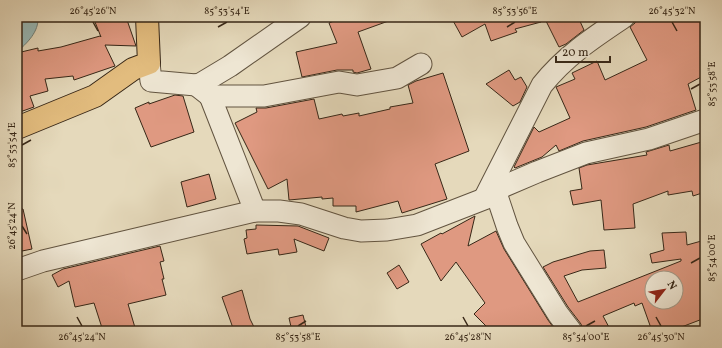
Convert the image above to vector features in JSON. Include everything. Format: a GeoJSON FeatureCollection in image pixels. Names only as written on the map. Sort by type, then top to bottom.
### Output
{"type":"FeatureCollection","features":[{"type":"Feature","properties":{"kind":"main road"},"geometry":{"type":"LineString","coordinates":[[17,128],[94,96],[134,69],[149,63],[147,17]]}},
{"type":"Feature","properties":{"kind":"street"},"geometry":{"type":"LineString","coordinates":[[203,91],[230,66],[300,17]]}},
{"type":"Feature","properties":{"kind":"street"},"geometry":{"type":"LineString","coordinates":[[490,194],[542,85],[566,59],[591,39],[624,17]]}},
{"type":"Feature","properties":{"kind":"street"},"geometry":{"type":"LineString","coordinates":[[149,63],[151,81],[203,91],[264,96],[339,82],[357,85],[397,78],[421,64]]}},
{"type":"Feature","properties":{"kind":"street"},"geometry":{"type":"LineString","coordinates":[[203,91],[255,211]]}},
{"type":"Feature","properties":{"kind":"street"},"geometry":{"type":"LineString","coordinates":[[17,270],[43,261],[255,211],[280,210],[300,214],[344,228],[362,231],[418,225],[537,172],[586,153],[649,139],[705,120]]}},
{"type":"Feature","properties":{"kind":"street"},"geometry":{"type":"LineString","coordinates":[[490,194],[514,243],[558,314],[571,331]]}},
{"type":"Feature","properties":{"kind":"water"},"geometry":{"type":"Polygon","coordinates":[[[17,17],[38,17],[38,22],[37,28],[28,41],[17,52],[17,17]]]}},
{"type":"Feature","properties":{"kind":"building"},"geometry":{"type":"Polygon","coordinates":[[[93,17],[126,17],[136,46],[105,45],[115,66],[74,80],[73,76],[45,79],[48,91],[30,96],[34,107],[17,113],[17,53],[38,48],[38,51],[61,47],[100,36],[101,37],[93,17]]]}},
{"type":"Feature","properties":{"kind":"building"},"geometry":{"type":"Polygon","coordinates":[[[331,17],[394,17],[394,19],[358,32],[371,69],[357,73],[353,72],[353,70],[337,70],[302,77],[296,52],[337,43],[329,23],[334,21],[331,17]]]}},
{"type":"Feature","properties":{"kind":"building"},"geometry":{"type":"Polygon","coordinates":[[[451,17],[540,17],[541,22],[515,29],[517,32],[491,41],[485,24],[462,37],[451,17]]]}},
{"type":"Feature","properties":{"kind":"building"},"geometry":{"type":"Polygon","coordinates":[[[544,17],[578,17],[584,30],[566,44],[559,47],[544,17]]]}},
{"type":"Feature","properties":{"kind":"building"},"geometry":{"type":"Polygon","coordinates":[[[636,17],[705,17],[705,75],[688,84],[696,110],[646,127],[583,141],[559,151],[556,145],[542,157],[515,168],[514,167],[534,127],[539,132],[570,118],[556,87],[575,79],[572,73],[597,61],[605,80],[647,60],[630,27],[635,23],[636,17]]]}},
{"type":"Feature","properties":{"kind":"building"},"geometry":{"type":"Polygon","coordinates":[[[509,70],[515,80],[521,77],[527,87],[520,102],[513,106],[486,84],[509,70]]]}},
{"type":"Feature","properties":{"kind":"building"},"geometry":{"type":"Polygon","coordinates":[[[443,73],[469,151],[435,164],[447,199],[402,213],[398,201],[356,212],[356,206],[333,206],[333,198],[322,199],[322,197],[289,200],[287,179],[268,189],[235,123],[257,112],[256,108],[266,108],[314,99],[319,119],[342,114],[343,116],[359,113],[359,116],[390,109],[390,107],[413,103],[408,85],[443,73]]]}},
{"type":"Feature","properties":{"kind":"building"},"geometry":{"type":"Polygon","coordinates":[[[175,95],[183,96],[194,132],[151,147],[135,108],[149,102],[149,104],[175,95]]]}},
{"type":"Feature","properties":{"kind":"building"},"geometry":{"type":"Polygon","coordinates":[[[705,141],[705,192],[693,196],[692,191],[668,195],[668,191],[633,204],[635,228],[604,230],[601,200],[573,205],[570,191],[582,189],[579,168],[587,165],[647,155],[646,152],[669,145],[670,151],[705,141]]]}},
{"type":"Feature","properties":{"kind":"building"},"geometry":{"type":"Polygon","coordinates":[[[209,174],[216,199],[187,207],[181,182],[209,174]]]}},
{"type":"Feature","properties":{"kind":"building"},"geometry":{"type":"Polygon","coordinates":[[[17,209],[23,209],[32,249],[17,252],[17,209]]]}},
{"type":"Feature","properties":{"kind":"building"},"geometry":{"type":"Polygon","coordinates":[[[475,216],[468,246],[496,231],[504,249],[556,331],[491,331],[474,314],[485,303],[456,262],[441,281],[421,244],[475,216]]]}},
{"type":"Feature","properties":{"kind":"building"},"geometry":{"type":"Polygon","coordinates":[[[256,225],[298,226],[329,238],[324,251],[294,239],[297,252],[279,255],[278,249],[247,254],[244,239],[247,238],[246,230],[256,229],[256,225]]]}},
{"type":"Feature","properties":{"kind":"building"},"geometry":{"type":"Polygon","coordinates":[[[686,232],[687,245],[705,240],[705,318],[671,331],[652,331],[644,310],[684,310],[684,270],[658,270],[681,261],[681,259],[652,263],[650,254],[664,250],[662,233],[686,232]]]}},
{"type":"Feature","properties":{"kind":"building"},"geometry":{"type":"Polygon","coordinates":[[[160,246],[164,261],[160,262],[166,295],[128,304],[136,331],[103,331],[94,303],[75,307],[69,281],[58,287],[52,275],[63,269],[160,246]]]}},
{"type":"Feature","properties":{"kind":"building"},"geometry":{"type":"Polygon","coordinates":[[[604,250],[606,268],[582,270],[564,276],[578,302],[644,276],[644,309],[642,303],[635,306],[634,303],[603,316],[611,331],[583,331],[581,324],[568,307],[543,267],[553,262],[590,251],[604,250]]]}},
{"type":"Feature","properties":{"kind":"building"},"geometry":{"type":"Polygon","coordinates":[[[399,265],[409,282],[397,289],[387,273],[399,265]]]}},
{"type":"Feature","properties":{"kind":"building"},"geometry":{"type":"Polygon","coordinates":[[[242,290],[250,319],[256,331],[234,331],[222,297],[242,290]]]}},
{"type":"Feature","properties":{"kind":"building"},"geometry":{"type":"Polygon","coordinates":[[[303,315],[307,331],[292,331],[289,318],[303,315]]]}}]}
